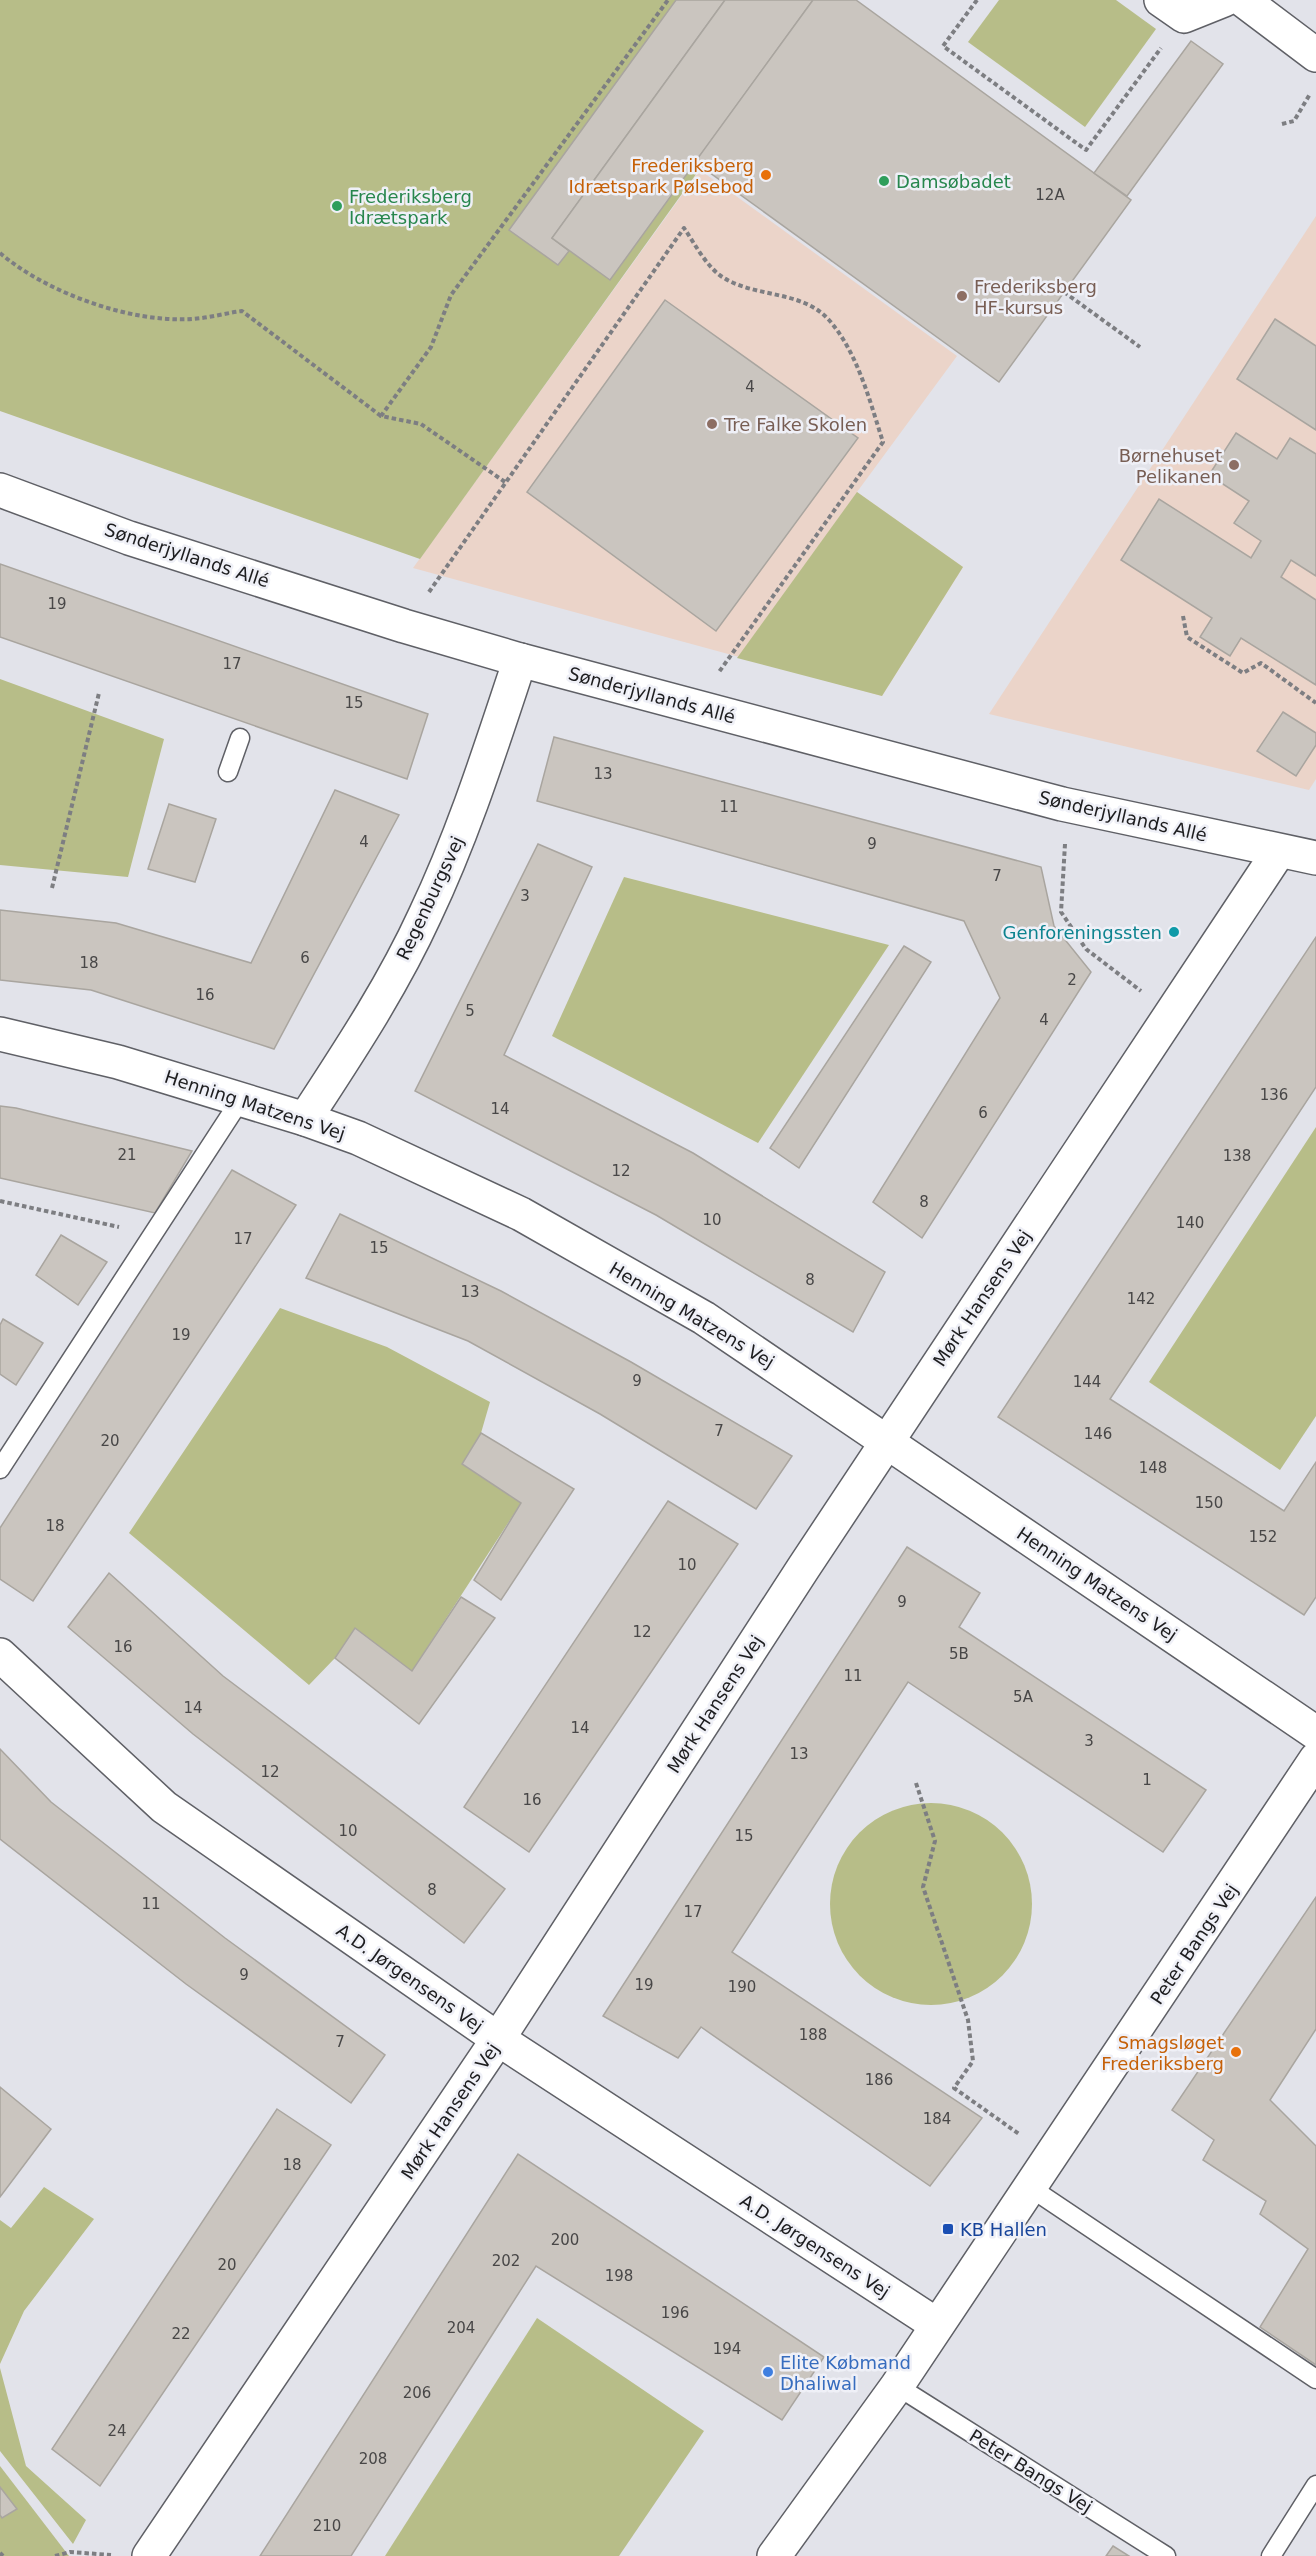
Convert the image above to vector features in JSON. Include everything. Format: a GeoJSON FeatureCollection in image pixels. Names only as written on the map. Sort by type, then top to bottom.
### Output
{"type":"FeatureCollection","features":[{"type":"Feature","properties":{"kind":"street"},"geometry":{"type":"LineString","coordinates":[[1173,8],[1224,0]]}},
{"type":"Feature","properties":{"kind":"street"},"geometry":{"type":"LineString","coordinates":[[1243,0],[1316,55]]}},
{"type":"Feature","properties":{"kind":"street","name":"Sønderjyllands Allé"},"geometry":{"type":"LineString","coordinates":[[0,490],[129,538],[404,626],[520,660],[1068,805],[1316,858]]}},
{"type":"Feature","properties":{"kind":"street","name":"Regenburgsvej"},"geometry":{"type":"LineString","coordinates":[[305,1119],[369,1020],[424,916],[471,808],[520,660]]}},
{"type":"Feature","properties":{"kind":"street","name":"Mørk Hansens Vej"},"geometry":{"type":"LineString","coordinates":[[150,2556],[498,2040],[887,1441],[1279,851]]}},
{"type":"Feature","properties":{"kind":"street","name":"Henning Matzens Vej"},"geometry":{"type":"LineString","coordinates":[[0,1034],[118,1062],[305,1119],[358,1138],[521,1214],[704,1318],[1316,1733]]}},
{"type":"Feature","properties":{"kind":"street","name":"A.D. Jørgensens Vej"},"geometry":{"type":"LineString","coordinates":[[0,1655],[164,1807],[498,2040],[937,2325]]}},
{"type":"Feature","properties":{"kind":"street","name":"Peter Bangs Vej"},"geometry":{"type":"LineString","coordinates":[[774,2556],[897,2386],[1316,1759]]}},
{"type":"Feature","properties":{"kind":"lane"},"geometry":{"type":"LineString","coordinates":[[228,772],[240,738]]}},
{"type":"Feature","properties":{"kind":"lane"},"geometry":{"type":"LineString","coordinates":[[0,1469],[241,1099]]}},
{"type":"Feature","properties":{"kind":"lane"},"geometry":{"type":"LineString","coordinates":[[1031,2188],[1316,2379]]}},
{"type":"Feature","properties":{"kind":"lane","name":"Peter Bangs Vej"},"geometry":{"type":"LineString","coordinates":[[897,2386],[1166,2556]]}},
{"type":"Feature","properties":{"kind":"lane"},"geometry":{"type":"LineString","coordinates":[[1271,2556],[1316,2485]]}},
{"type":"Feature","properties":{"kind":"path"},"geometry":{"type":"LineString","coordinates":[[381,416],[431,347],[451,295],[669,0]]}},
{"type":"Feature","properties":{"kind":"path"},"geometry":{"type":"LineString","coordinates":[[977,0],[943,46],[1086,150],[1173,8]]}},
{"type":"Feature","properties":{"kind":"path"},"geometry":{"type":"LineString","coordinates":[[1282,124],[1294,121],[1311,92]]}},
{"type":"Feature","properties":{"kind":"path"},"geometry":{"type":"LineString","coordinates":[[404,626],[684,228],[700,253],[722,277],[750,291],[782,296],[809,305],[829,320],[849,352],[865,386],[883,442],[695,706]]}},
{"type":"Feature","properties":{"kind":"path"},"geometry":{"type":"LineString","coordinates":[[0,253],[51,285],[121,313],[191,319],[242,311],[381,416],[421,424],[505,483]]}},
{"type":"Feature","properties":{"kind":"path"},"geometry":{"type":"LineString","coordinates":[[1064,292],[1140,347]]}},
{"type":"Feature","properties":{"kind":"path"},"geometry":{"type":"LineString","coordinates":[[1183,616],[1187,637],[1243,672],[1261,663],[1316,703]]}},
{"type":"Feature","properties":{"kind":"path"},"geometry":{"type":"LineString","coordinates":[[52,888],[99,693]]}},
{"type":"Feature","properties":{"kind":"path"},"geometry":{"type":"LineString","coordinates":[[1068,805],[1061,912],[1086,949],[1114,973],[1173,1011]]}},
{"type":"Feature","properties":{"kind":"path"},"geometry":{"type":"LineString","coordinates":[[0,1201],[152,1235]]}},
{"type":"Feature","properties":{"kind":"path"},"geometry":{"type":"LineString","coordinates":[[916,1783],[936,1841],[923,1887],[968,2020],[973,2061],[954,2088],[1052,2157]]}},
{"type":"Feature","properties":{"kind":"path"},"geometry":{"type":"LineString","coordinates":[[55,2556],[70,2552],[114,2555]]}},
{"type":"Feature","properties":{"kind":"shaded area","name":"Tre Falke Skolen"},"geometry":{"type":"Polygon","coordinates":[[[700,170],[957,356],[857,492],[963,567],[882,696],[413,568],[700,170]]]}},
{"type":"Feature","properties":{"kind":"shaded area","name":"Børnehuset Pelikanen"},"geometry":{"type":"Polygon","coordinates":[[[1316,216],[1316,779],[1309,790],[989,714],[1316,216]]]}},
{"type":"Feature","properties":{"kind":"green space","name":"Frederiksberg Idrætspark"},"geometry":{"type":"Polygon","coordinates":[[[0,0],[821,0],[420,559],[0,411],[0,0]]]}},
{"type":"Feature","properties":{"kind":"green space"},"geometry":{"type":"Polygon","coordinates":[[[999,0],[1116,0],[1156,29],[1085,127],[968,42],[999,0]]]}},
{"type":"Feature","properties":{"kind":"green space"},"geometry":{"type":"Polygon","coordinates":[[[857,492],[963,567],[882,696],[737,658],[857,492]]]}},
{"type":"Feature","properties":{"kind":"green space"},"geometry":{"type":"Polygon","coordinates":[[[0,679],[164,739],[128,877],[0,865],[0,679]]]}},
{"type":"Feature","properties":{"kind":"green space"},"geometry":{"type":"Polygon","coordinates":[[[624,877],[889,945],[758,1143],[552,1036],[624,877]]]}},
{"type":"Feature","properties":{"kind":"green space"},"geometry":{"type":"Polygon","coordinates":[[[1316,1127],[1316,1416],[1280,1470],[1149,1382],[1316,1127]]]}},
{"type":"Feature","properties":{"kind":"green space"},"geometry":{"type":"Polygon","coordinates":[[[280,1308],[387,1347],[490,1402],[481,1433],[462,1464],[521,1503],[412,1671],[335,1658],[309,1685],[129,1533],[280,1308]]]}},
{"type":"Feature","properties":{"kind":"green space"},"geometry":{"type":"Polygon","coordinates":[[[921,1803],[941,1803],[960,1807],[979,1815],[1009,1840],[1020,1856],[1028,1875],[1032,1904],[1028,1933],[1020,1952],[995,1982],[979,1993],[960,2001],[941,2005],[921,2005],[902,2001],[883,1993],[853,1968],[842,1952],[834,1933],[830,1914],[830,1894],[834,1875],[842,1856],[867,1826],[883,1815],[902,1807],[921,1803]]]}},
{"type":"Feature","properties":{"kind":"green space"},"geometry":{"type":"Polygon","coordinates":[[[44,2187],[94,2219],[24,2311],[0,2364],[0,2220],[11,2228],[44,2187]]]}},
{"type":"Feature","properties":{"kind":"green space"},"geometry":{"type":"Polygon","coordinates":[[[537,2318],[704,2431],[619,2556],[385,2556],[537,2318]]]}},
{"type":"Feature","properties":{"kind":"green space"},"geometry":{"type":"Polygon","coordinates":[[[0,2368],[26,2466],[86,2520],[73,2544],[0,2451],[0,2368]]]}},
{"type":"Feature","properties":{"kind":"green space"},"geometry":{"type":"Polygon","coordinates":[[[0,2466],[69,2556],[0,2556],[0,2466]]]}},
{"type":"Feature","properties":{"kind":"building"},"geometry":{"type":"Polygon","coordinates":[[[676,0],[725,0],[552,238],[569,251],[558,265],[509,230],[676,0]]]}},
{"type":"Feature","properties":{"kind":"building"},"geometry":{"type":"Polygon","coordinates":[[[725,0],[813,0],[610,280],[552,238],[725,0]]]}},
{"type":"Feature","properties":{"kind":"building","name":"Damsøbadet"},"geometry":{"type":"Polygon","coordinates":[[[813,0],[856,0],[1131,200],[999,382],[695,162],[813,0]]]}},
{"type":"Feature","properties":{"kind":"building"},"geometry":{"type":"Polygon","coordinates":[[[1191,41],[1223,64],[1127,196],[1094,173],[1191,41]]]}},
{"type":"Feature","properties":{"kind":"building"},"geometry":{"type":"Polygon","coordinates":[[[665,300],[858,438],[716,631],[527,492],[665,300]]]}},
{"type":"Feature","properties":{"kind":"building"},"geometry":{"type":"Polygon","coordinates":[[[1275,319],[1316,346],[1316,430],[1237,379],[1275,319]]]}},
{"type":"Feature","properties":{"kind":"building"},"geometry":{"type":"Polygon","coordinates":[[[1236,433],[1277,459],[1290,438],[1316,454],[1316,576],[1291,560],[1281,577],[1316,600],[1316,685],[1241,638],[1230,656],[1200,637],[1212,618],[1121,560],[1159,499],[1251,558],[1261,541],[1234,523],[1249,501],[1209,475],[1236,433]]]}},
{"type":"Feature","properties":{"kind":"building"},"geometry":{"type":"Polygon","coordinates":[[[0,564],[428,714],[407,779],[0,637],[0,564]]]}},
{"type":"Feature","properties":{"kind":"building"},"geometry":{"type":"Polygon","coordinates":[[[1283,712],[1316,733],[1316,745],[1296,776],[1257,751],[1283,712]]]}},
{"type":"Feature","properties":{"kind":"building"},"geometry":{"type":"Polygon","coordinates":[[[554,737],[1041,867],[1054,926],[1091,972],[922,1238],[873,1202],[1000,998],[964,921],[537,801],[554,737]]]}},
{"type":"Feature","properties":{"kind":"building"},"geometry":{"type":"Polygon","coordinates":[[[335,790],[399,815],[274,1049],[91,990],[0,980],[0,910],[116,923],[251,963],[335,790]]]}},
{"type":"Feature","properties":{"kind":"building"},"geometry":{"type":"Polygon","coordinates":[[[169,804],[216,819],[195,882],[148,869],[169,804]]]}},
{"type":"Feature","properties":{"kind":"building"},"geometry":{"type":"Polygon","coordinates":[[[538,844],[592,867],[504,1055],[693,1153],[885,1272],[853,1332],[656,1215],[415,1091],[538,844]]]}},
{"type":"Feature","properties":{"kind":"building"},"geometry":{"type":"Polygon","coordinates":[[[1316,937],[1316,1087],[1110,1399],[1284,1511],[1316,1462],[1316,1597],[1304,1615],[998,1417],[1316,937]]]}},
{"type":"Feature","properties":{"kind":"building"},"geometry":{"type":"Polygon","coordinates":[[[904,946],[931,962],[799,1168],[770,1148],[904,946]]]}},
{"type":"Feature","properties":{"kind":"building"},"geometry":{"type":"Polygon","coordinates":[[[0,1106],[192,1151],[155,1213],[0,1178],[0,1106]]]}},
{"type":"Feature","properties":{"kind":"building"},"geometry":{"type":"Polygon","coordinates":[[[232,1170],[296,1205],[33,1601],[0,1579],[0,1528],[232,1170]]]}},
{"type":"Feature","properties":{"kind":"building"},"geometry":{"type":"Polygon","coordinates":[[[340,1214],[501,1291],[631,1362],[792,1456],[756,1509],[600,1414],[468,1341],[306,1278],[340,1214]]]}},
{"type":"Feature","properties":{"kind":"building"},"geometry":{"type":"Polygon","coordinates":[[[61,1235],[107,1262],[78,1305],[36,1275],[61,1235]]]}},
{"type":"Feature","properties":{"kind":"building"},"geometry":{"type":"Polygon","coordinates":[[[3,1319],[43,1343],[16,1385],[0,1374],[0,1325],[3,1319]]]}},
{"type":"Feature","properties":{"kind":"building"},"geometry":{"type":"Polygon","coordinates":[[[481,1433],[574,1489],[501,1600],[474,1580],[521,1503],[462,1464],[481,1433]]]}},
{"type":"Feature","properties":{"kind":"building"},"geometry":{"type":"Polygon","coordinates":[[[668,1501],[738,1544],[529,1852],[464,1807],[668,1501]]]}},
{"type":"Feature","properties":{"kind":"building"},"geometry":{"type":"Polygon","coordinates":[[[907,1547],[980,1593],[959,1627],[1206,1790],[1163,1852],[908,1682],[732,1952],[982,2118],[930,2186],[701,2027],[678,2058],[603,2016],[907,1547]]]}},
{"type":"Feature","properties":{"kind":"building"},"geometry":{"type":"Polygon","coordinates":[[[109,1573],[223,1676],[505,1889],[464,1943],[193,1734],[68,1627],[109,1573]]]}},
{"type":"Feature","properties":{"kind":"building"},"geometry":{"type":"Polygon","coordinates":[[[461,1597],[495,1618],[419,1724],[335,1658],[355,1628],[412,1671],[461,1597]]]}},
{"type":"Feature","properties":{"kind":"building"},"geometry":{"type":"Polygon","coordinates":[[[0,1749],[51,1802],[225,1938],[385,2055],[351,2103],[186,1984],[0,1839],[0,1749]]]}},
{"type":"Feature","properties":{"kind":"building"},"geometry":{"type":"Polygon","coordinates":[[[1316,1897],[1316,2029],[1270,2100],[1316,2146],[1316,2365],[1260,2327],[1308,2249],[1260,2214],[1266,2201],[1203,2160],[1214,2140],[1172,2110],[1316,1897]]]}},
{"type":"Feature","properties":{"kind":"building"},"geometry":{"type":"Polygon","coordinates":[[[0,2087],[51,2129],[0,2197],[0,2087]]]}},
{"type":"Feature","properties":{"kind":"building"},"geometry":{"type":"Polygon","coordinates":[[[277,2109],[331,2145],[100,2486],[52,2449],[277,2109]]]}},
{"type":"Feature","properties":{"kind":"building"},"geometry":{"type":"Polygon","coordinates":[[[518,2154],[824,2357],[782,2420],[536,2266],[351,2556],[260,2556],[518,2154]]]}},
{"type":"Feature","properties":{"kind":"building"},"geometry":{"type":"Polygon","coordinates":[[[0,2487],[17,2509],[2,2518],[0,2515],[0,2487]]]}},
{"type":"Feature","properties":{"kind":"building"},"geometry":{"type":"Polygon","coordinates":[[[1113,2546],[1129,2556],[1106,2556],[1113,2546]]]}},
{"type":"Feature","properties":{"kind":"place","name":"Frederiksberg Idrætspark Pølsebod"},"geometry":{"type":"Point","coordinates":[766,175]}},
{"type":"Feature","properties":{"kind":"place","name":"Damsøbadet"},"geometry":{"type":"Point","coordinates":[884,181]}},
{"type":"Feature","properties":{"kind":"place","name":"Frederiksberg Idrætspark"},"geometry":{"type":"Point","coordinates":[337,206]}},
{"type":"Feature","properties":{"kind":"place","name":"Frederiksberg HF-kursus"},"geometry":{"type":"Point","coordinates":[962,296]}},
{"type":"Feature","properties":{"kind":"place","name":"Tre Falke Skolen"},"geometry":{"type":"Point","coordinates":[712,424]}},
{"type":"Feature","properties":{"kind":"place","name":"Børnehuset Pelikanen"},"geometry":{"type":"Point","coordinates":[1234,465]}},
{"type":"Feature","properties":{"kind":"place","name":"Genforeningssten"},"geometry":{"type":"Point","coordinates":[1174,932]}},
{"type":"Feature","properties":{"kind":"place","name":"Smagsløget Frederiksberg"},"geometry":{"type":"Point","coordinates":[1236,2052]}},
{"type":"Feature","properties":{"kind":"place","name":"KB Hallen"},"geometry":{"type":"Point","coordinates":[948,2229]}},
{"type":"Feature","properties":{"kind":"place","name":"Elite Købmand Dhaliwal"},"geometry":{"type":"Point","coordinates":[768,2372]}}]}
